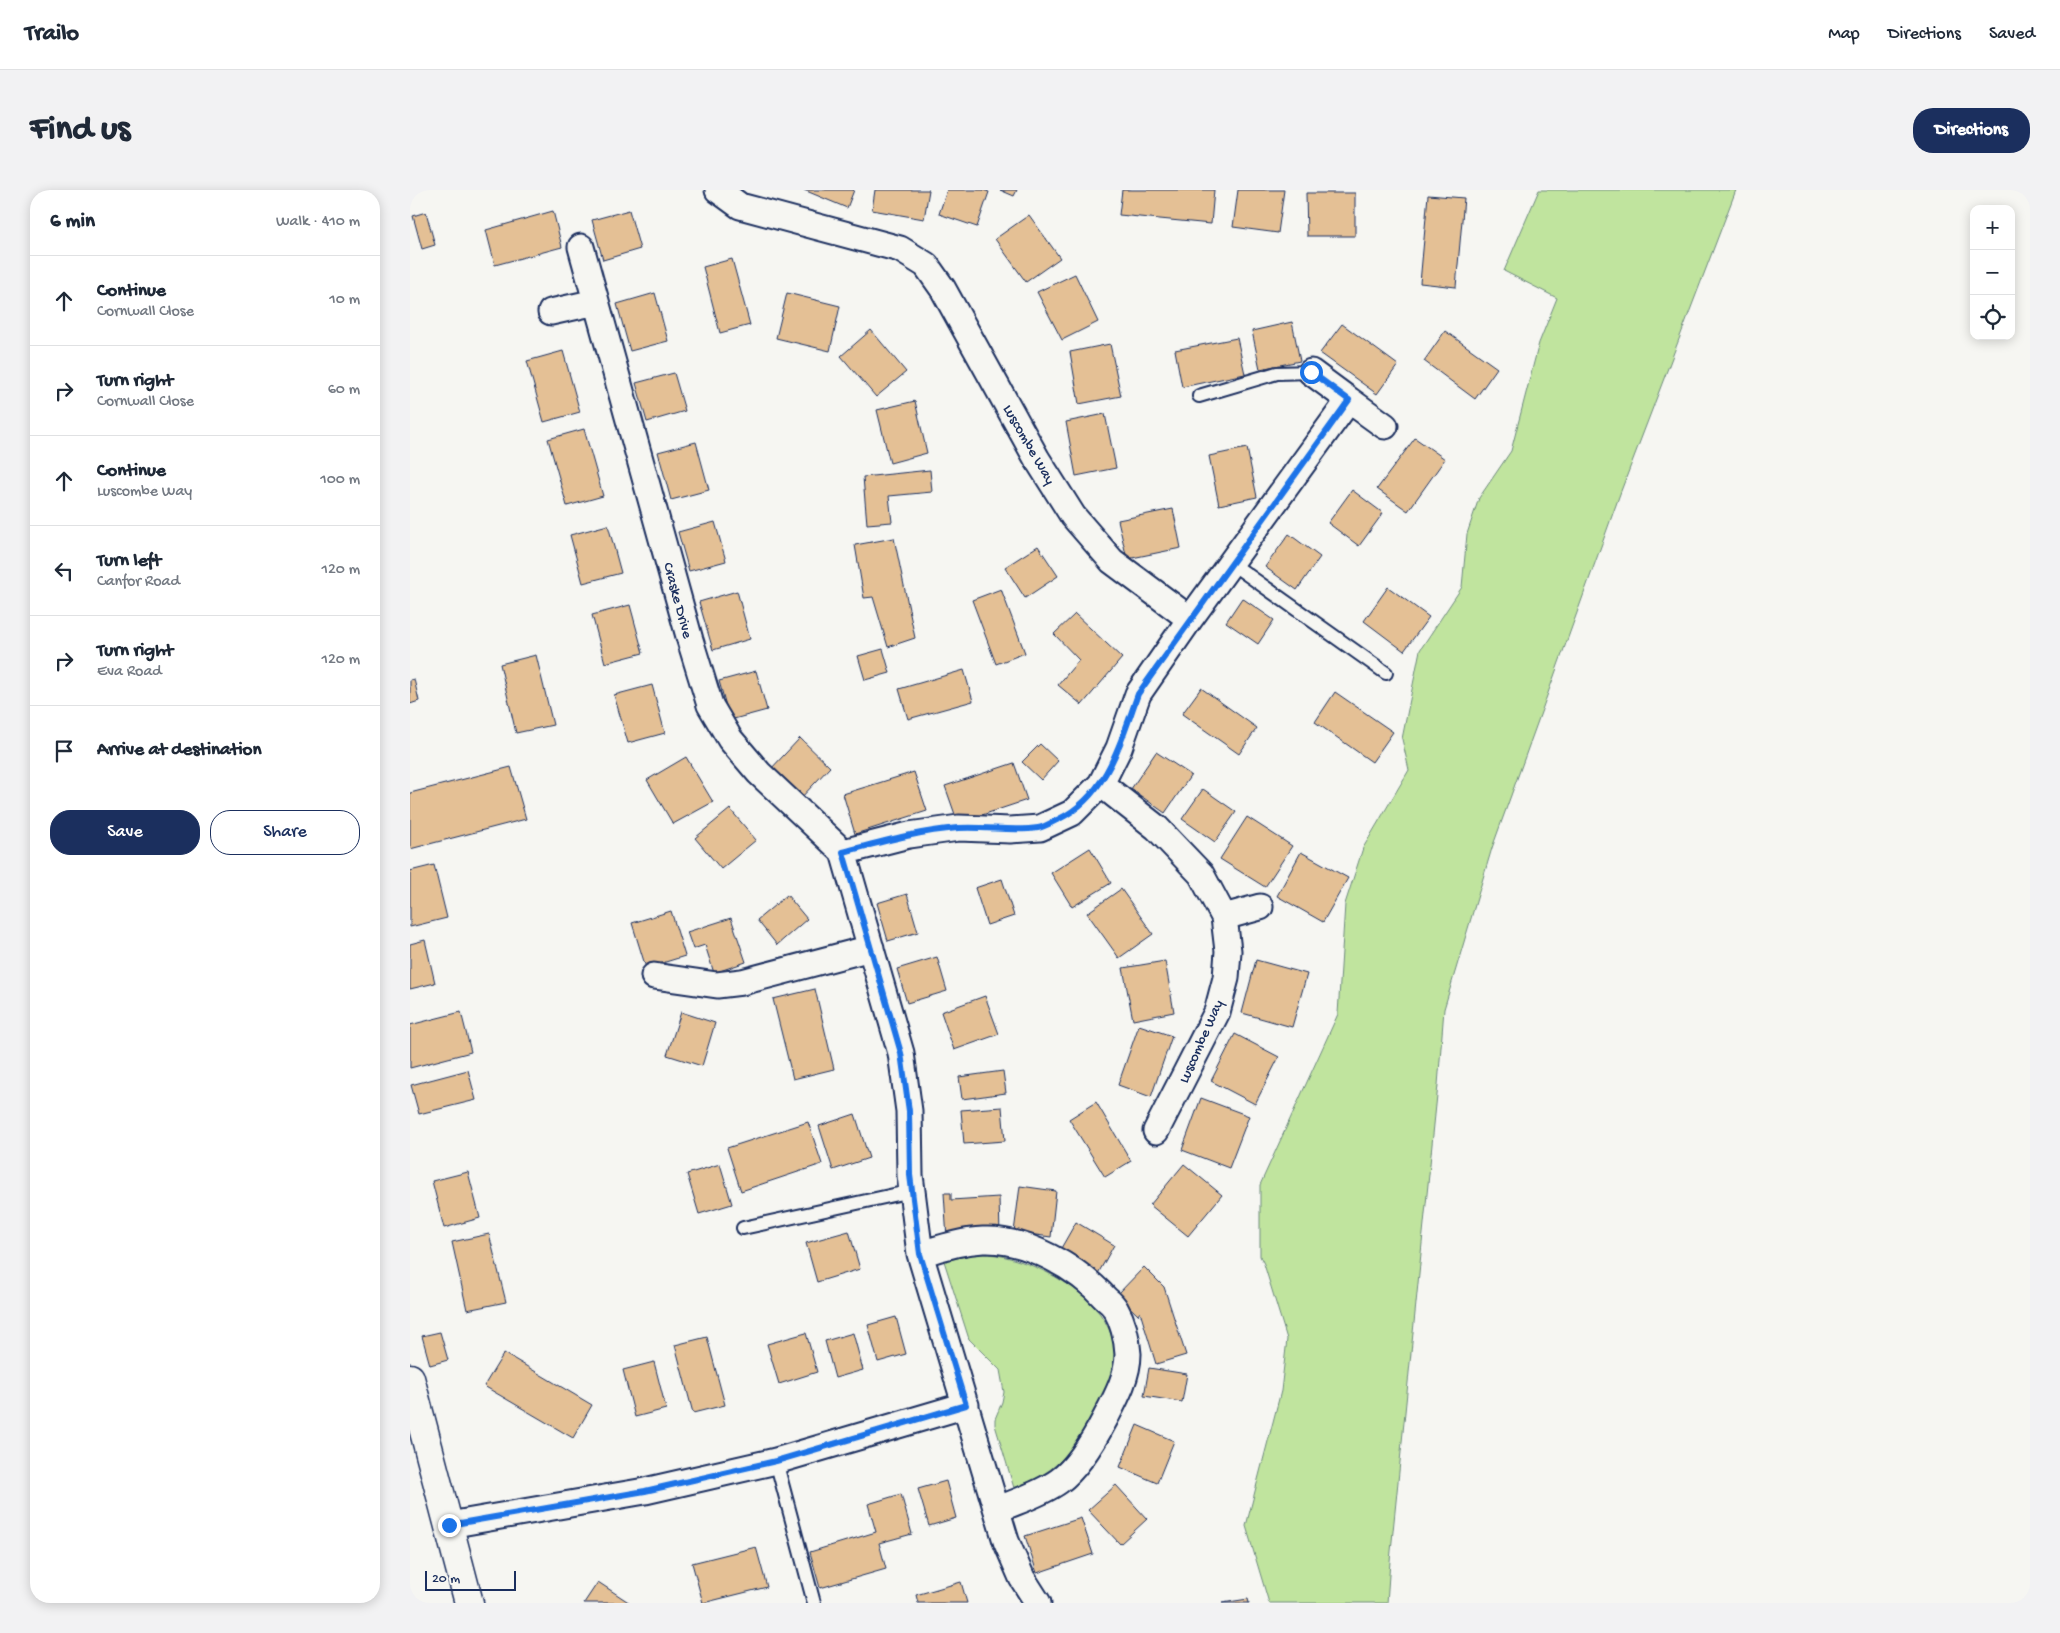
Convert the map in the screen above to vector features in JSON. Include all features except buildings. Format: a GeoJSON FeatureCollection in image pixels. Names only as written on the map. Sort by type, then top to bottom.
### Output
{"type":"FeatureCollection","features":[{"type":"Feature","properties":{"kind":"street","name":"Luscombe Way"},"geometry":{"type":"LineString","coordinates":[[718,190],[740,206],[900,249],[926,265],[943,288],[1037,459],[1073,516],[1112,562],[1190,619]]}},
{"type":"Feature","properties":{"kind":"street","name":"Craske Drive"},"geometry":{"type":"LineString","coordinates":[[581,247],[690,640],[710,705],[730,739],[759,773],[843,852]]}},
{"type":"Feature","properties":{"kind":"street"},"geometry":{"type":"LineString","coordinates":[[551,312],[596,302]]}},
{"type":"Feature","properties":{"kind":"street"},"geometry":{"type":"LineString","coordinates":[[1311,372],[1385,426]]}},
{"type":"Feature","properties":{"kind":"street"},"geometry":{"type":"LineString","coordinates":[[1038,1603],[1019,1571],[1006,1541],[920,1254],[912,1191],[909,1111],[901,1053],[843,852],[909,835],[959,828],[1010,830],[1040,828],[1072,813],[1101,784],[1119,748],[1138,694],[1230,563],[1349,400]]}},
{"type":"Feature","properties":{"kind":"street","name":"Luscombe Way"},"geometry":{"type":"LineString","coordinates":[[1101,784],[1157,828],[1202,874],[1224,917],[1228,951],[1226,978],[1216,1012],[1156,1131]]}},
{"type":"Feature","properties":{"kind":"street"},"geometry":{"type":"LineString","coordinates":[[1224,917],[1260,907]]}},
{"type":"Feature","properties":{"kind":"street"},"geometry":{"type":"LineString","coordinates":[[654,976],[717,986],[742,982],[871,948]]}},
{"type":"Feature","properties":{"kind":"street"},"geometry":{"type":"LineString","coordinates":[[920,1254],[955,1244],[984,1240],[1015,1244],[1055,1259],[1092,1283],[1116,1309],[1126,1335],[1128,1356],[1120,1391],[1098,1432],[1071,1470],[1059,1481],[1043,1490],[997,1510]]}},
{"type":"Feature","properties":{"kind":"street"},"geometry":{"type":"LineString","coordinates":[[410,1378],[469,1603]]}},
{"type":"Feature","properties":{"kind":"street"},"geometry":{"type":"LineString","coordinates":[[449,1525],[645,1491],[776,1461],[966,1405]]}},
{"type":"Feature","properties":{"kind":"lane"},"geometry":{"type":"LineString","coordinates":[[1199,396],[1277,372],[1311,372]]}},
{"type":"Feature","properties":{"kind":"lane"},"geometry":{"type":"LineString","coordinates":[[1230,563],[1386,672]]}},
{"type":"Feature","properties":{"kind":"lane"},"geometry":{"type":"LineString","coordinates":[[743,1228],[912,1191]]}},
{"type":"Feature","properties":{"kind":"lane"},"geometry":{"type":"LineString","coordinates":[[776,1461],[814,1603]]}},
{"type":"Feature","properties":{"kind":"green space"},"geometry":{"type":"Polygon","coordinates":[[[1539,190],[1736,190],[1621,491],[1492,848],[1444,1009],[1387,1603],[1269,1603],[1246,1526],[1281,1391],[1287,1339],[1260,1256],[1260,1185],[1338,1014],[1345,904],[1363,848],[1409,770],[1402,739],[1420,650],[1462,587],[1467,534],[1479,498],[1511,451],[1539,343],[1557,298],[1504,271],[1539,190]]]}},
{"type":"Feature","properties":{"kind":"green space"},"geometry":{"type":"Polygon","coordinates":[[[975,1254],[999,1255],[1019,1261],[1037,1268],[1072,1287],[1100,1314],[1109,1330],[1114,1347],[1113,1367],[1108,1386],[1081,1435],[1066,1455],[1050,1470],[1014,1488],[995,1425],[995,1419],[1004,1392],[1000,1370],[969,1339],[944,1261],[975,1254]]]}},
{"type":"Feature","properties":{"kind":"route"},"geometry":{"type":"LineString","coordinates":[[449,1525],[645,1491],[776,1461],[966,1405],[920,1254],[910,1175],[909,1111],[901,1053],[843,852],[909,835],[959,828],[1010,830],[1040,828],[1072,813],[1101,784],[1119,748],[1138,694],[1349,400],[1311,372]]}}]}
